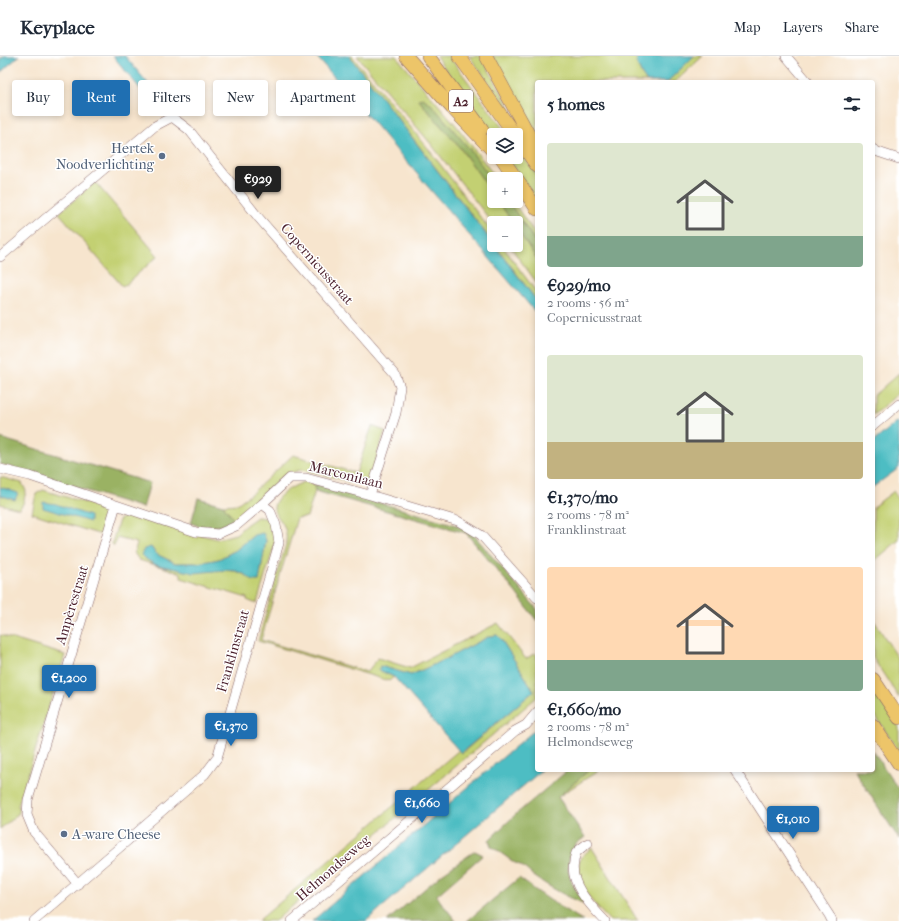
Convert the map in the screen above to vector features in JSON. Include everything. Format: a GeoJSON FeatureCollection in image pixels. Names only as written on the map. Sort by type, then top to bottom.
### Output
{"type":"FeatureCollection","features":[{"type":"Feature","properties":{"kind":"highway","name":"A2"},"geometry":{"type":"LineString","coordinates":[[406,56],[487,145]]}},
{"type":"Feature","properties":{"kind":"highway","name":"A2"},"geometry":{"type":"LineString","coordinates":[[428,56],[487,137]]}},
{"type":"Feature","properties":{"kind":"highway","name":"A2"},"geometry":{"type":"LineString","coordinates":[[459,56],[510,128]]}},
{"type":"Feature","properties":{"kind":"highway"},"geometry":{"type":"LineString","coordinates":[[486,56],[535,146]]}},
{"type":"Feature","properties":{"kind":"highway","name":"A2"},"geometry":{"type":"LineString","coordinates":[[523,146],[535,163]]}},
{"type":"Feature","properties":{"kind":"highway"},"geometry":{"type":"LineString","coordinates":[[505,164],[535,207]]}},
{"type":"Feature","properties":{"kind":"highway"},"geometry":{"type":"LineString","coordinates":[[875,682],[899,718]]}},
{"type":"Feature","properties":{"kind":"highway"},"geometry":{"type":"LineString","coordinates":[[875,728],[899,764]]}},
{"type":"Feature","properties":{"kind":"street"},"geometry":{"type":"LineString","coordinates":[[786,56],[806,80]]}},
{"type":"Feature","properties":{"kind":"street","name":"Copernicusstraat"},"geometry":{"type":"LineString","coordinates":[[0,257],[155,126],[172,117],[189,130],[258,218],[395,374],[400,387],[396,413],[370,495]]}},
{"type":"Feature","properties":{"kind":"street"},"geometry":{"type":"LineString","coordinates":[[875,150],[899,159]]}},
{"type":"Feature","properties":{"kind":"street"},"geometry":{"type":"LineString","coordinates":[[875,424],[899,404]]}},
{"type":"Feature","properties":{"kind":"street","name":"Marconilaan"},"geometry":{"type":"LineString","coordinates":[[0,469],[30,476],[196,532],[218,534],[236,526],[290,478],[306,478],[458,521],[481,535],[535,596]]}},
{"type":"Feature","properties":{"kind":"street","name":"Franklinstraat"},"geometry":{"type":"LineString","coordinates":[[34,921],[206,774],[217,758],[279,543],[276,525],[270,510],[262,504]]}},
{"type":"Feature","properties":{"kind":"street","name":"Ampèrestraat"},"geometry":{"type":"LineString","coordinates":[[78,884],[34,832],[27,814],[28,800],[116,505]]}},
{"type":"Feature","properties":{"kind":"street","name":"Helmondseweg"},"geometry":{"type":"LineString","coordinates":[[292,921],[515,731],[526,725],[535,714]]}},
{"type":"Feature","properties":{"kind":"street"},"geometry":{"type":"LineString","coordinates":[[736,772],[832,921]]}},
{"type":"Feature","properties":{"kind":"street"},"geometry":{"type":"LineString","coordinates":[[588,843],[576,854],[572,869],[576,883],[588,902],[602,918]]}},
{"type":"Feature","properties":{"kind":"green space"},"geometry":{"type":"Polygon","coordinates":[[[349,56],[352,56],[427,147],[487,226],[487,235],[370,83],[370,80],[368,80],[349,56]]]}},
{"type":"Feature","properties":{"kind":"green space"},"geometry":{"type":"Polygon","coordinates":[[[357,56],[396,56],[455,124],[492,172],[487,173],[468,147],[418,99],[460,148],[487,185],[487,208],[503,208],[508,216],[487,216],[431,144],[357,56]]]}},
{"type":"Feature","properties":{"kind":"green space"},"geometry":{"type":"Polygon","coordinates":[[[436,56],[449,56],[503,128],[487,129],[436,56]]]}},
{"type":"Feature","properties":{"kind":"green space"},"geometry":{"type":"Polygon","coordinates":[[[469,56],[481,56],[518,122],[469,56]]]}},
{"type":"Feature","properties":{"kind":"green space"},"geometry":{"type":"Polygon","coordinates":[[[492,56],[638,56],[636,62],[646,80],[535,80],[535,130],[492,56]]]}},
{"type":"Feature","properties":{"kind":"green space"},"geometry":{"type":"Polygon","coordinates":[[[694,56],[703,56],[677,80],[669,80],[694,56]]]}},
{"type":"Feature","properties":{"kind":"green space"},"geometry":{"type":"Polygon","coordinates":[[[423,98],[432,105],[468,147],[487,173],[487,185],[460,148],[418,99],[423,98]]]}},
{"type":"Feature","properties":{"kind":"green space"},"geometry":{"type":"Polygon","coordinates":[[[523,156],[535,172],[535,199],[523,182],[523,172],[516,172],[511,164],[523,164],[523,156]]]}},
{"type":"Feature","properties":{"kind":"green space"},"geometry":{"type":"Polygon","coordinates":[[[95,182],[158,256],[123,287],[59,213],[95,182]]]}},
{"type":"Feature","properties":{"kind":"green space"},"geometry":{"type":"Polygon","coordinates":[[[503,208],[513,208],[518,216],[508,216],[503,208]]]}},
{"type":"Feature","properties":{"kind":"green space"},"geometry":{"type":"Polygon","coordinates":[[[513,208],[517,208],[523,216],[518,216],[513,208]]]}},
{"type":"Feature","properties":{"kind":"green space"},"geometry":{"type":"Polygon","coordinates":[[[523,216],[535,233],[535,241],[523,223],[523,216]]]}},
{"type":"Feature","properties":{"kind":"green space"},"geometry":{"type":"Polygon","coordinates":[[[523,223],[535,241],[535,256],[523,238],[523,223]]]}},
{"type":"Feature","properties":{"kind":"green space"},"geometry":{"type":"Polygon","coordinates":[[[523,238],[535,256],[535,280],[514,252],[523,252],[523,238]]]}},
{"type":"Feature","properties":{"kind":"green space"},"geometry":{"type":"Polygon","coordinates":[[[500,252],[507,252],[535,290],[535,298],[500,252]]]}},
{"type":"Feature","properties":{"kind":"green space"},"geometry":{"type":"Polygon","coordinates":[[[899,373],[899,393],[875,413],[875,394],[899,373]]]}},
{"type":"Feature","properties":{"kind":"green space"},"geometry":{"type":"Polygon","coordinates":[[[372,426],[385,431],[371,476],[368,481],[353,483],[323,474],[301,470],[287,474],[234,520],[223,505],[237,504],[252,493],[293,455],[356,473],[372,426]]]}},
{"type":"Feature","properties":{"kind":"green space"},"geometry":{"type":"Polygon","coordinates":[[[0,438],[150,483],[143,508],[0,464],[0,438]]]}},
{"type":"Feature","properties":{"kind":"green space"},"geometry":{"type":"Polygon","coordinates":[[[0,477],[22,483],[26,491],[23,504],[19,509],[0,504],[0,495],[15,500],[17,493],[0,487],[0,477]]]}},
{"type":"Feature","properties":{"kind":"green space"},"geometry":{"type":"Polygon","coordinates":[[[304,482],[315,484],[315,491],[307,517],[297,518],[261,640],[367,672],[378,658],[410,668],[498,623],[526,659],[535,653],[535,699],[275,921],[258,921],[459,750],[462,753],[534,691],[497,635],[490,636],[411,675],[380,666],[379,670],[394,677],[389,681],[258,641],[286,544],[285,529],[275,513],[275,502],[283,493],[304,482]]]}},
{"type":"Feature","properties":{"kind":"green space"},"geometry":{"type":"Polygon","coordinates":[[[315,484],[466,529],[473,534],[535,607],[535,618],[466,533],[315,491],[315,484]]]}},
{"type":"Feature","properties":{"kind":"green space"},"geometry":{"type":"Polygon","coordinates":[[[43,490],[106,509],[109,516],[104,534],[98,534],[32,513],[36,494],[43,490]]]}},
{"type":"Feature","properties":{"kind":"green space"},"geometry":{"type":"Polygon","coordinates":[[[894,491],[899,501],[899,540],[875,560],[875,505],[894,491]]]}},
{"type":"Feature","properties":{"kind":"green space"},"geometry":{"type":"Polygon","coordinates":[[[198,498],[223,505],[234,520],[222,526],[201,527],[191,523],[198,498]]]}},
{"type":"Feature","properties":{"kind":"green space"},"geometry":{"type":"Polygon","coordinates":[[[126,516],[137,518],[217,539],[236,534],[257,517],[266,518],[270,522],[277,537],[257,603],[247,600],[247,598],[181,578],[181,573],[139,560],[134,553],[137,543],[117,538],[114,546],[112,543],[119,520],[126,516]],[[254,535],[236,550],[219,559],[199,563],[175,563],[156,554],[151,547],[143,557],[154,564],[165,567],[236,571],[259,581],[266,540],[254,535]]]}},
{"type":"Feature","properties":{"kind":"green space"},"geometry":{"type":"Polygon","coordinates":[[[875,622],[898,658],[899,657],[899,698],[875,661],[875,622]]]}},
{"type":"Feature","properties":{"kind":"green space"},"geometry":{"type":"Polygon","coordinates":[[[0,635],[65,655],[18,806],[19,813],[0,829],[0,635]]]}},
{"type":"Feature","properties":{"kind":"green space"},"geometry":{"type":"Polygon","coordinates":[[[875,691],[899,727],[899,752],[875,715],[875,691]]]}},
{"type":"Feature","properties":{"kind":"green space"},"geometry":{"type":"Polygon","coordinates":[[[875,754],[899,790],[899,839],[855,772],[875,772],[875,754]]]}},
{"type":"Feature","properties":{"kind":"green space"},"geometry":{"type":"Polygon","coordinates":[[[566,772],[587,772],[558,797],[585,837],[576,844],[570,853],[568,870],[573,885],[585,904],[553,889],[491,846],[489,840],[515,815],[566,772]]]}},
{"type":"Feature","properties":{"kind":"green space"},"geometry":{"type":"Polygon","coordinates":[[[587,772],[596,772],[558,797],[587,772]]]}},
{"type":"Feature","properties":{"kind":"green space"},"geometry":{"type":"Polygon","coordinates":[[[592,848],[638,921],[610,921],[588,895],[578,875],[578,866],[583,856],[592,848]]]}},
{"type":"Feature","properties":{"kind":"green space"},"geometry":{"type":"Polygon","coordinates":[[[475,851],[483,855],[437,895],[456,921],[387,921],[442,874],[475,851]]]}},
{"type":"Feature","properties":{"kind":"green space"},"geometry":{"type":"Polygon","coordinates":[[[519,878],[551,901],[584,921],[467,921],[519,878]]]}},
{"type":"Feature","properties":{"kind":"water"},"geometry":{"type":"Polygon","coordinates":[[[5,56],[19,56],[0,73],[0,59],[5,56]]]}},
{"type":"Feature","properties":{"kind":"water"},"geometry":{"type":"Polygon","coordinates":[[[113,56],[125,56],[145,80],[138,80],[138,86],[113,56]]]}},
{"type":"Feature","properties":{"kind":"water"},"geometry":{"type":"Polygon","coordinates":[[[316,56],[349,56],[368,80],[337,80],[316,56]]]}},
{"type":"Feature","properties":{"kind":"water"},"geometry":{"type":"Polygon","coordinates":[[[638,56],[694,56],[669,80],[646,80],[636,62],[638,56]]]}},
{"type":"Feature","properties":{"kind":"water"},"geometry":{"type":"Polygon","coordinates":[[[370,83],[487,236],[487,252],[500,252],[535,298],[535,312],[367,116],[370,116],[370,83]]]}},
{"type":"Feature","properties":{"kind":"water"},"geometry":{"type":"Polygon","coordinates":[[[899,420],[899,468],[875,486],[875,440],[899,420]]]}},
{"type":"Feature","properties":{"kind":"water"},"geometry":{"type":"Polygon","coordinates":[[[0,487],[18,493],[15,500],[0,495],[0,487]]]}},
{"type":"Feature","properties":{"kind":"water"},"geometry":{"type":"Polygon","coordinates":[[[43,502],[56,504],[90,516],[90,522],[43,508],[43,502]]]}},
{"type":"Feature","properties":{"kind":"water"},"geometry":{"type":"Polygon","coordinates":[[[263,533],[266,540],[259,581],[253,581],[244,574],[236,571],[225,570],[194,573],[154,564],[143,557],[142,553],[144,549],[151,547],[156,554],[175,563],[199,563],[219,559],[236,550],[254,535],[263,533]]]}},
{"type":"Feature","properties":{"kind":"water"},"geometry":{"type":"Polygon","coordinates":[[[497,635],[534,691],[461,753],[394,677],[379,670],[380,666],[411,675],[490,636],[497,635]]]}},
{"type":"Feature","properties":{"kind":"water"},"geometry":{"type":"Polygon","coordinates":[[[535,730],[535,772],[540,772],[366,921],[312,921],[535,730]]]}},
{"type":"Feature","properties":{"kind":"place","name":"Hertek Noodverlichting"},"geometry":{"type":"Point","coordinates":[162,156]}},
{"type":"Feature","properties":{"kind":"place","name":"A-ware Cheese"},"geometry":{"type":"Point","coordinates":[64,834]}}]}
